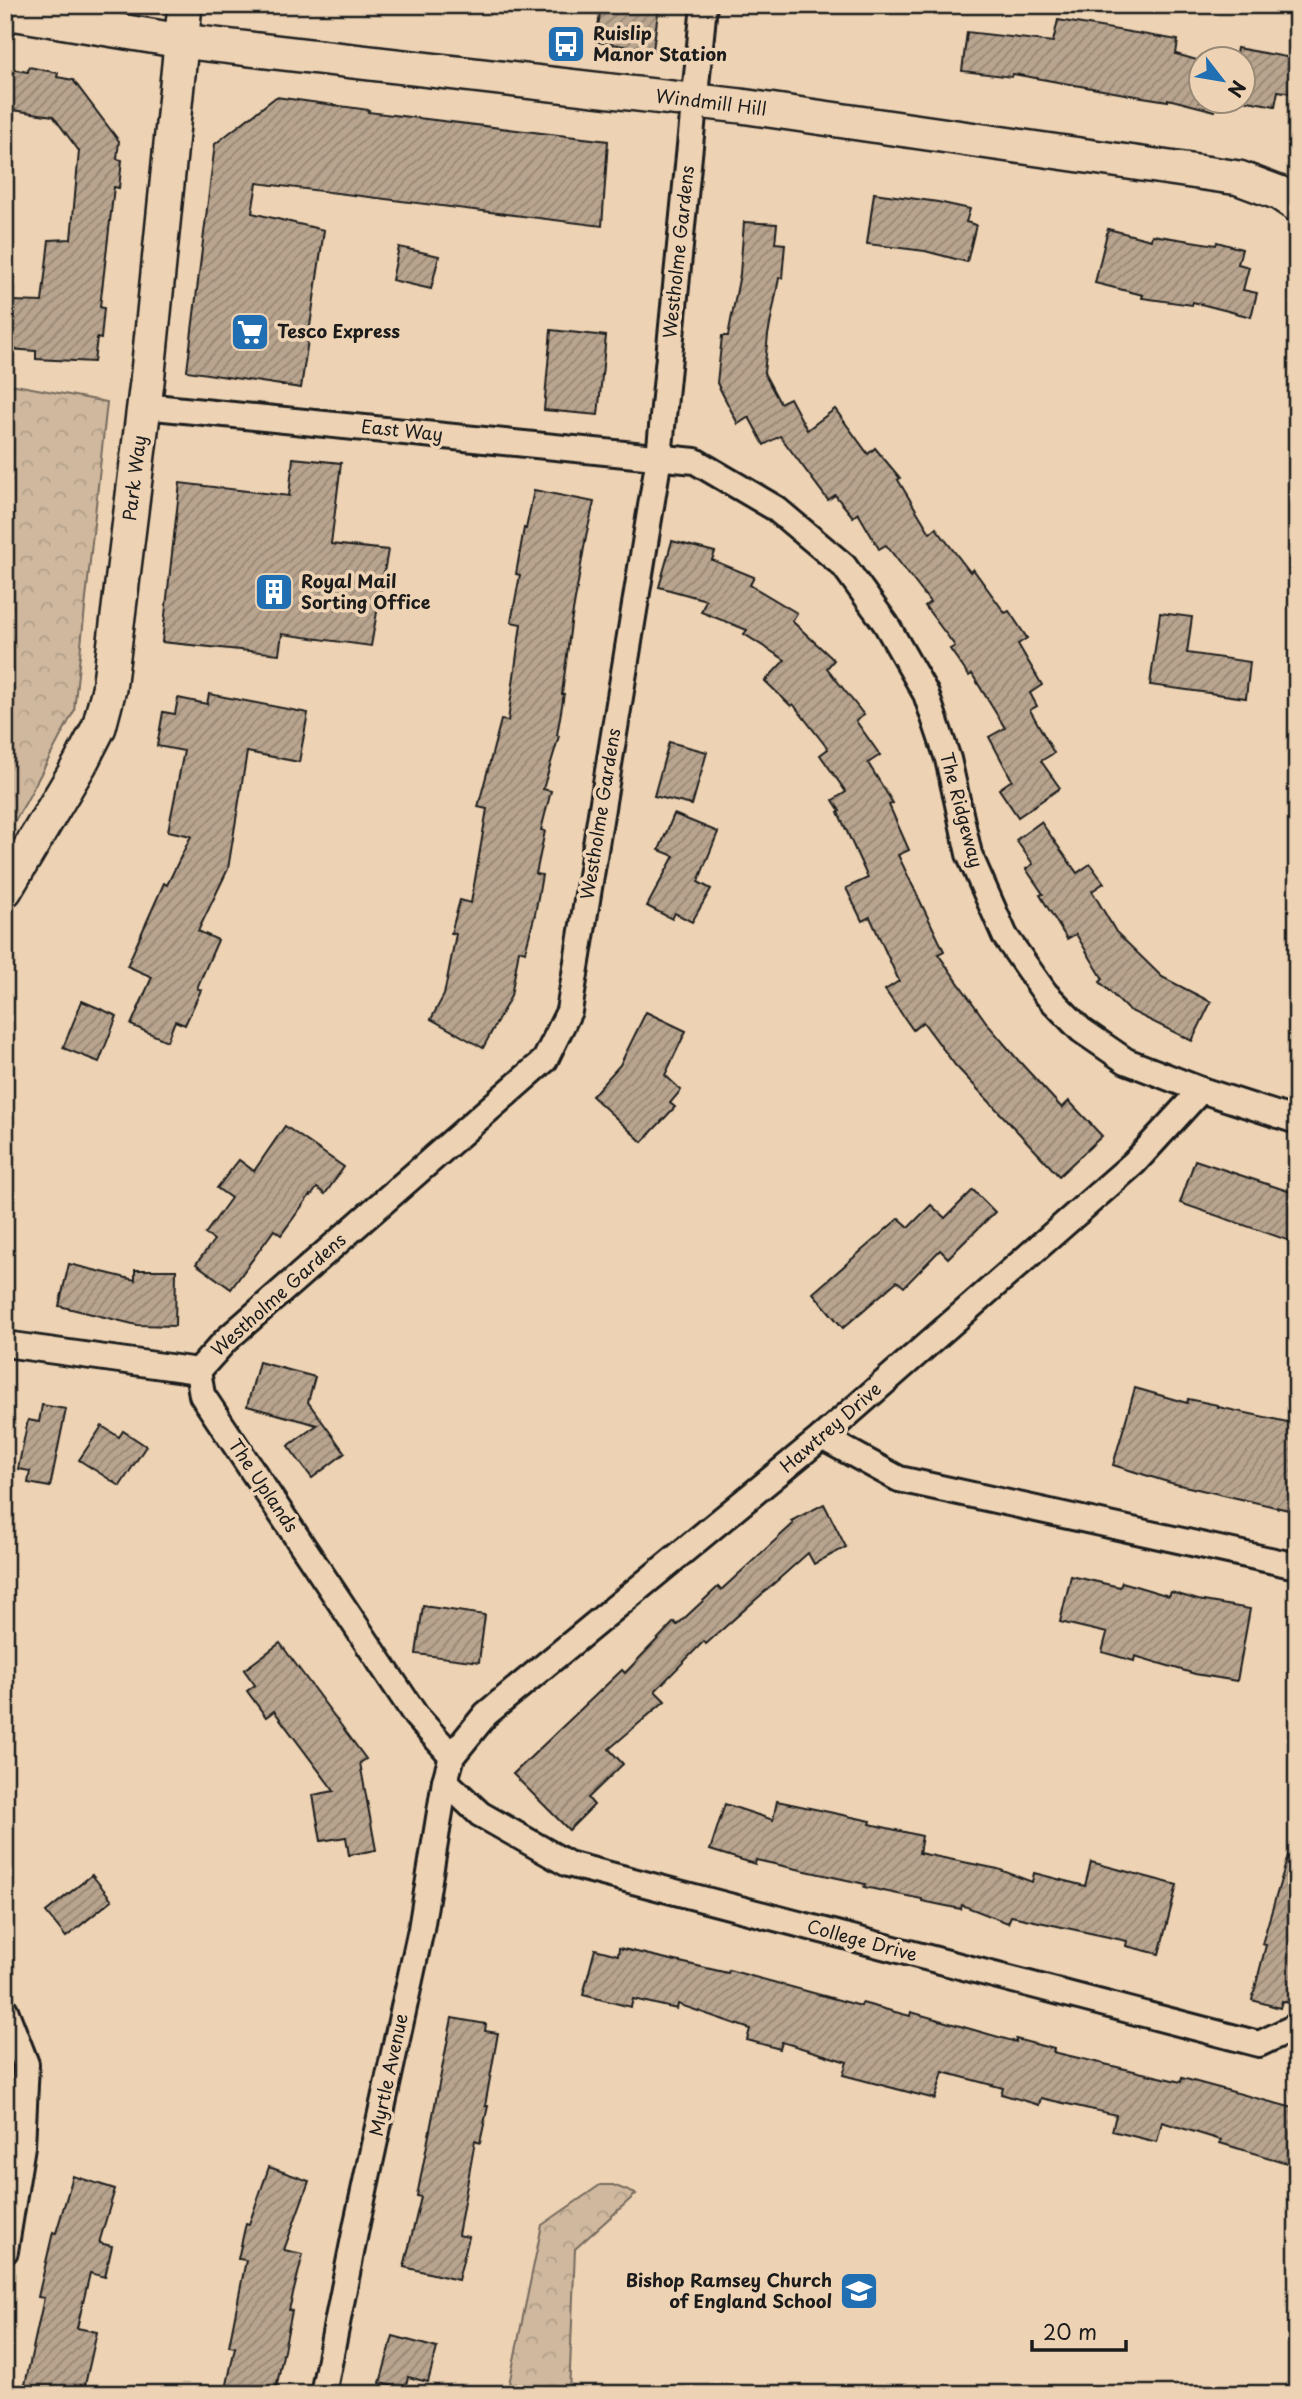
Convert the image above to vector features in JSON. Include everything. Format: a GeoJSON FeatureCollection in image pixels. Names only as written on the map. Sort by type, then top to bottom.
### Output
{"type":"FeatureCollection","features":[{"type":"Feature","properties":{"kind":"street","name":"Park Way"},"geometry":{"type":"LineString","coordinates":[[5,890],[80,764],[99,727],[109,689],[144,406],[185,5]]}},
{"type":"Feature","properties":{"kind":"street","name":"Westholme Gardens"},"geometry":{"type":"LineString","coordinates":[[198,1371],[226,1340],[545,1060],[569,1010],[659,457],[704,5]]}},
{"type":"Feature","properties":{"kind":"street","name":"Windmill Hill"},"geometry":{"type":"LineString","coordinates":[[5,12],[181,41],[695,100],[1239,178],[1279,192],[1297,205]]}},
{"type":"Feature","properties":{"kind":"street","name":"Windmill Hill"},"geometry":{"type":"LineString","coordinates":[[1239,178],[1297,171]]}},
{"type":"Feature","properties":{"kind":"street","name":"East Way"},"geometry":{"type":"LineString","coordinates":[[144,406],[659,457]]}},
{"type":"Feature","properties":{"kind":"street","name":"The Ridgeway"},"geometry":{"type":"LineString","coordinates":[[659,457],[695,461],[775,508],[844,566],[886,624],[926,694],[948,759],[969,854],[1005,936],[1045,993],[1081,1030],[1126,1061],[1201,1090],[1297,1121]]}},
{"type":"Feature","properties":{"kind":"street","name":"Hawtrey Drive"},"geometry":{"type":"LineString","coordinates":[[452,1756],[486,1714],[822,1437],[1134,1163],[1201,1090]]}},
{"type":"Feature","properties":{"kind":"street"},"geometry":{"type":"LineString","coordinates":[[5,1344],[198,1371]]}},
{"type":"Feature","properties":{"kind":"street","name":"The Uplands"},"geometry":{"type":"LineString","coordinates":[[198,1371],[202,1395],[416,1716],[452,1756]]}},
{"type":"Feature","properties":{"kind":"street"},"geometry":{"type":"LineString","coordinates":[[822,1437],[900,1479],[1297,1566]]}},
{"type":"Feature","properties":{"kind":"street","name":"Myrtle Avenue"},"geometry":{"type":"LineString","coordinates":[[323,2394],[421,1929],[445,1782],[452,1756]]}},
{"type":"Feature","properties":{"kind":"street","name":"College Drive"},"geometry":{"type":"LineString","coordinates":[[445,1782],[480,1814],[568,1864],[1259,2044],[1297,2026]]}},
{"type":"Feature","properties":{"kind":"street"},"geometry":{"type":"LineString","coordinates":[[5,2010],[26,2064],[22,2146],[5,2251]]}},
{"type":"Feature","properties":{"kind":"green space"},"geometry":{"type":"Polygon","coordinates":[[[5,383],[107,402],[74,711],[5,837],[5,383]]]}},
{"type":"Feature","properties":{"kind":"green space"},"geometry":{"type":"Polygon","coordinates":[[[600,2185],[613,2185],[636,2194],[575,2249],[569,2394],[507,2394],[542,2225],[600,2185]]]}},
{"type":"Feature","properties":{"kind":"building"},"geometry":{"type":"Polygon","coordinates":[[[601,5],[659,5],[653,50],[596,42],[601,5]]]}},
{"type":"Feature","properties":{"kind":"building"},"geometry":{"type":"Polygon","coordinates":[[[1058,20],[1178,40],[1176,54],[1186,57],[1186,104],[1013,74],[1012,77],[962,71],[967,32],[1053,42],[1058,20]]]}},
{"type":"Feature","properties":{"kind":"building"},"geometry":{"type":"Polygon","coordinates":[[[1256,51],[1297,59],[1297,94],[1278,91],[1275,106],[1256,103],[1256,51]]]}},
{"type":"Feature","properties":{"kind":"building"},"geometry":{"type":"Polygon","coordinates":[[[29,67],[58,73],[57,77],[73,80],[119,141],[117,159],[122,160],[119,188],[114,187],[100,307],[104,308],[101,339],[97,338],[94,362],[36,359],[36,351],[9,349],[13,301],[42,302],[49,240],[71,239],[79,151],[53,116],[5,109],[5,68],[28,72],[29,67]]]}},
{"type":"Feature","properties":{"kind":"building"},"geometry":{"type":"Polygon","coordinates":[[[276,97],[369,110],[368,112],[608,141],[602,226],[257,183],[252,213],[324,230],[301,388],[187,371],[215,144],[276,97]]]}},
{"type":"Feature","properties":{"kind":"building"},"geometry":{"type":"Polygon","coordinates":[[[874,193],[970,209],[966,222],[976,225],[967,262],[925,251],[867,244],[874,193]]]}},
{"type":"Feature","properties":{"kind":"building"},"geometry":{"type":"Polygon","coordinates":[[[744,222],[777,224],[775,243],[785,244],[782,278],[779,278],[768,335],[764,373],[780,403],[790,398],[807,430],[835,409],[868,454],[875,448],[900,478],[898,480],[930,533],[936,528],[970,572],[973,569],[1005,613],[1009,611],[1027,638],[1018,644],[1042,685],[1030,693],[1037,706],[1030,710],[1054,753],[1041,761],[1060,788],[1018,817],[999,789],[1012,780],[989,737],[1005,728],[972,674],[969,676],[950,649],[955,646],[925,606],[930,602],[886,545],[879,549],[858,513],[853,517],[835,495],[828,500],[780,436],[764,445],[749,417],[738,424],[717,383],[722,336],[728,336],[740,274],[744,222]]]}},
{"type":"Feature","properties":{"kind":"building"},"geometry":{"type":"Polygon","coordinates":[[[1108,229],[1151,240],[1152,235],[1216,245],[1217,242],[1242,249],[1238,264],[1249,267],[1243,290],[1257,293],[1251,317],[1193,302],[1192,305],[1142,298],[1143,295],[1095,283],[1108,229]]]}},
{"type":"Feature","properties":{"kind":"building"},"geometry":{"type":"Polygon","coordinates":[[[399,247],[439,256],[431,289],[392,280],[399,247]]]}},
{"type":"Feature","properties":{"kind":"building"},"geometry":{"type":"Polygon","coordinates":[[[551,330],[606,336],[598,415],[544,410],[551,330]]]}},
{"type":"Feature","properties":{"kind":"building","name":"Royal Mail Sorting Office"},"geometry":{"type":"Polygon","coordinates":[[[293,458],[341,463],[331,544],[388,550],[371,646],[282,634],[279,654],[162,642],[180,483],[289,496],[293,458]]]}},
{"type":"Feature","properties":{"kind":"building"},"geometry":{"type":"Polygon","coordinates":[[[534,490],[594,502],[571,623],[559,736],[543,789],[551,791],[541,830],[545,831],[536,874],[542,875],[535,914],[525,952],[519,950],[511,996],[483,1048],[431,1019],[444,995],[456,934],[451,933],[460,900],[471,903],[487,809],[478,807],[501,720],[508,721],[521,624],[511,622],[520,575],[516,574],[534,490]]]}},
{"type":"Feature","properties":{"kind":"building"},"geometry":{"type":"Polygon","coordinates":[[[672,541],[715,552],[712,560],[754,577],[750,585],[797,613],[792,621],[834,660],[827,668],[864,715],[856,721],[880,755],[868,763],[893,803],[889,805],[909,850],[898,855],[944,951],[938,954],[989,1026],[1018,1060],[1062,1108],[1069,1101],[1102,1136],[1059,1176],[955,1065],[923,1022],[913,1030],[885,990],[899,981],[870,917],[862,921],[846,888],[868,878],[833,800],[846,792],[820,755],[828,749],[793,704],[791,706],[765,681],[785,660],[744,634],[747,630],[701,612],[706,600],[659,587],[672,541]]]}},
{"type":"Feature","properties":{"kind":"building"},"geometry":{"type":"Polygon","coordinates":[[[1160,613],[1192,617],[1187,653],[1250,662],[1246,698],[1150,685],[1160,613]]]}},
{"type":"Feature","properties":{"kind":"building"},"geometry":{"type":"Polygon","coordinates":[[[209,694],[308,713],[299,762],[247,752],[228,869],[198,931],[218,940],[197,988],[201,990],[185,1025],[175,1021],[167,1041],[131,1025],[152,977],[127,966],[164,883],[167,885],[191,836],[168,831],[184,751],[157,746],[163,712],[175,714],[178,698],[207,704],[209,694]]]}},
{"type":"Feature","properties":{"kind":"building"},"geometry":{"type":"Polygon","coordinates":[[[669,742],[707,752],[692,805],[654,796],[669,742]]]}},
{"type":"Feature","properties":{"kind":"building"},"geometry":{"type":"Polygon","coordinates":[[[674,814],[718,832],[698,882],[711,889],[692,922],[675,913],[672,919],[647,906],[674,856],[659,850],[674,814]]]}},
{"type":"Feature","properties":{"kind":"building"},"geometry":{"type":"Polygon","coordinates":[[[1041,822],[1077,873],[1090,864],[1104,883],[1092,891],[1116,932],[1162,977],[1211,1002],[1192,1041],[1127,1009],[1100,982],[1103,979],[1076,934],[1067,939],[1026,869],[1033,864],[1016,840],[1041,822]]]}},
{"type":"Feature","properties":{"kind":"building"},"geometry":{"type":"Polygon","coordinates":[[[82,1001],[117,1016],[99,1062],[63,1048],[82,1001]]]}},
{"type":"Feature","properties":{"kind":"building"},"geometry":{"type":"Polygon","coordinates":[[[646,1012],[686,1031],[665,1075],[681,1090],[670,1103],[675,1107],[642,1142],[592,1096],[620,1065],[646,1012]]]}},
{"type":"Feature","properties":{"kind":"building"},"geometry":{"type":"Polygon","coordinates":[[[285,1126],[344,1167],[325,1194],[317,1188],[310,1195],[281,1235],[274,1230],[231,1289],[196,1264],[214,1240],[205,1234],[231,1198],[217,1188],[239,1160],[254,1171],[285,1126]]]}},
{"type":"Feature","properties":{"kind":"building"},"geometry":{"type":"Polygon","coordinates":[[[1195,1160],[1297,1194],[1297,1226],[1293,1242],[1180,1203],[1195,1160]]]}},
{"type":"Feature","properties":{"kind":"building"},"geometry":{"type":"Polygon","coordinates":[[[973,1190],[995,1212],[948,1258],[940,1250],[904,1287],[897,1281],[843,1328],[813,1293],[899,1218],[909,1227],[931,1205],[945,1218],[973,1190]]]}},
{"type":"Feature","properties":{"kind":"building"},"geometry":{"type":"Polygon","coordinates":[[[69,1264],[135,1280],[135,1270],[176,1270],[175,1326],[137,1325],[59,1306],[69,1264]]]}},
{"type":"Feature","properties":{"kind":"building"},"geometry":{"type":"Polygon","coordinates":[[[259,1362],[315,1377],[308,1402],[345,1453],[312,1478],[288,1446],[317,1425],[247,1406],[259,1362]]]}},
{"type":"Feature","properties":{"kind":"building"},"geometry":{"type":"Polygon","coordinates":[[[1135,1388],[1187,1403],[1188,1399],[1297,1424],[1297,1498],[1293,1511],[1171,1483],[1113,1465],[1135,1388]]]}},
{"type":"Feature","properties":{"kind":"building"},"geometry":{"type":"Polygon","coordinates":[[[42,1405],[66,1409],[50,1487],[28,1483],[30,1471],[18,1469],[28,1420],[39,1422],[42,1405]]]}},
{"type":"Feature","properties":{"kind":"building"},"geometry":{"type":"Polygon","coordinates":[[[102,1426],[119,1437],[123,1431],[146,1446],[120,1486],[79,1460],[102,1426]]]}},
{"type":"Feature","properties":{"kind":"building"},"geometry":{"type":"Polygon","coordinates":[[[824,1504],[846,1547],[814,1564],[808,1553],[706,1644],[704,1641],[655,1691],[665,1701],[609,1749],[623,1764],[588,1798],[594,1805],[569,1830],[513,1774],[622,1670],[625,1673],[674,1622],[677,1625],[718,1587],[721,1590],[793,1524],[791,1521],[824,1504]]]}},
{"type":"Feature","properties":{"kind":"building"},"geometry":{"type":"Polygon","coordinates":[[[1071,1576],[1120,1587],[1122,1582],[1169,1596],[1171,1592],[1198,1600],[1250,1609],[1237,1681],[1195,1674],[1135,1656],[1134,1661],[1102,1652],[1107,1633],[1060,1622],[1071,1576]]]}},
{"type":"Feature","properties":{"kind":"building"},"geometry":{"type":"Polygon","coordinates":[[[423,1606],[485,1615],[479,1662],[416,1654],[423,1606]]]}},
{"type":"Feature","properties":{"kind":"building"},"geometry":{"type":"Polygon","coordinates":[[[280,1643],[366,1759],[360,1763],[376,1850],[349,1855],[346,1837],[321,1841],[313,1795],[334,1791],[274,1711],[266,1717],[247,1691],[255,1685],[244,1670],[280,1643]]]}},
{"type":"Feature","properties":{"kind":"building"},"geometry":{"type":"Polygon","coordinates":[[[777,1801],[871,1821],[870,1824],[922,1836],[919,1853],[998,1869],[1032,1882],[1034,1873],[1085,1886],[1091,1862],[1177,1885],[1159,1954],[1126,1946],[1127,1941],[1011,1916],[1008,1923],[962,1905],[961,1909],[922,1901],[864,1887],[865,1884],[756,1860],[755,1864],[710,1850],[725,1804],[773,1820],[777,1801]]]}},
{"type":"Feature","properties":{"kind":"building"},"geometry":{"type":"Polygon","coordinates":[[[1290,1849],[1297,1850],[1297,2005],[1282,2001],[1280,2008],[1252,2000],[1266,1945],[1262,1944],[1290,1849]]]}},
{"type":"Feature","properties":{"kind":"building"},"geometry":{"type":"Polygon","coordinates":[[[92,1875],[112,1900],[66,1937],[46,1912],[92,1875]]]}},
{"type":"Feature","properties":{"kind":"building"},"geometry":{"type":"Polygon","coordinates":[[[619,1948],[728,1973],[729,1970],[861,2006],[862,2003],[910,2016],[911,2012],[1016,2042],[1016,2039],[1054,2049],[1053,2052],[1181,2082],[1182,2078],[1297,2109],[1297,2166],[1162,2122],[1157,2142],[1112,2131],[1116,2115],[1041,2098],[1039,2105],[1001,2094],[1003,2088],[943,2072],[935,2099],[843,2075],[847,2062],[782,2042],[780,2049],[747,2040],[750,2029],[678,2004],[677,2009],[633,1999],[631,2007],[583,1995],[595,1949],[618,1955],[619,1948]]]}},
{"type":"Feature","properties":{"kind":"building"},"geometry":{"type":"Polygon","coordinates":[[[452,2018],[486,2024],[485,2031],[498,2033],[485,2106],[488,2106],[480,2143],[475,2141],[458,2235],[469,2237],[458,2280],[404,2267],[421,2197],[417,2196],[452,2018]]]}},
{"type":"Feature","properties":{"kind":"building"},"geometry":{"type":"Polygon","coordinates":[[[269,2167],[309,2181],[284,2250],[303,2254],[289,2310],[292,2311],[275,2394],[225,2394],[235,2347],[229,2346],[246,2260],[238,2259],[246,2223],[249,2224],[269,2167]]]}},
{"type":"Feature","properties":{"kind":"building"},"geometry":{"type":"Polygon","coordinates":[[[73,2176],[115,2189],[99,2243],[112,2246],[105,2277],[90,2273],[77,2328],[97,2332],[83,2394],[23,2394],[44,2298],[38,2297],[53,2232],[56,2233],[73,2176]]]}},
{"type":"Feature","properties":{"kind":"building"},"geometry":{"type":"Polygon","coordinates":[[[393,2336],[437,2348],[428,2382],[408,2377],[405,2389],[380,2383],[393,2336]]]}},
{"type":"Feature","properties":{"kind":"place","name":"Ruislip Manor Station"},"geometry":{"type":"Point","coordinates":[566,44]}},
{"type":"Feature","properties":{"kind":"place","name":"Tesco Express"},"geometry":{"type":"Point","coordinates":[250,332]}},
{"type":"Feature","properties":{"kind":"place","name":"Royal Mail Sorting Office"},"geometry":{"type":"Point","coordinates":[274,592]}},
{"type":"Feature","properties":{"kind":"place","name":"Bishop Ramsey Church of England School"},"geometry":{"type":"Point","coordinates":[859,2291]}}]}
